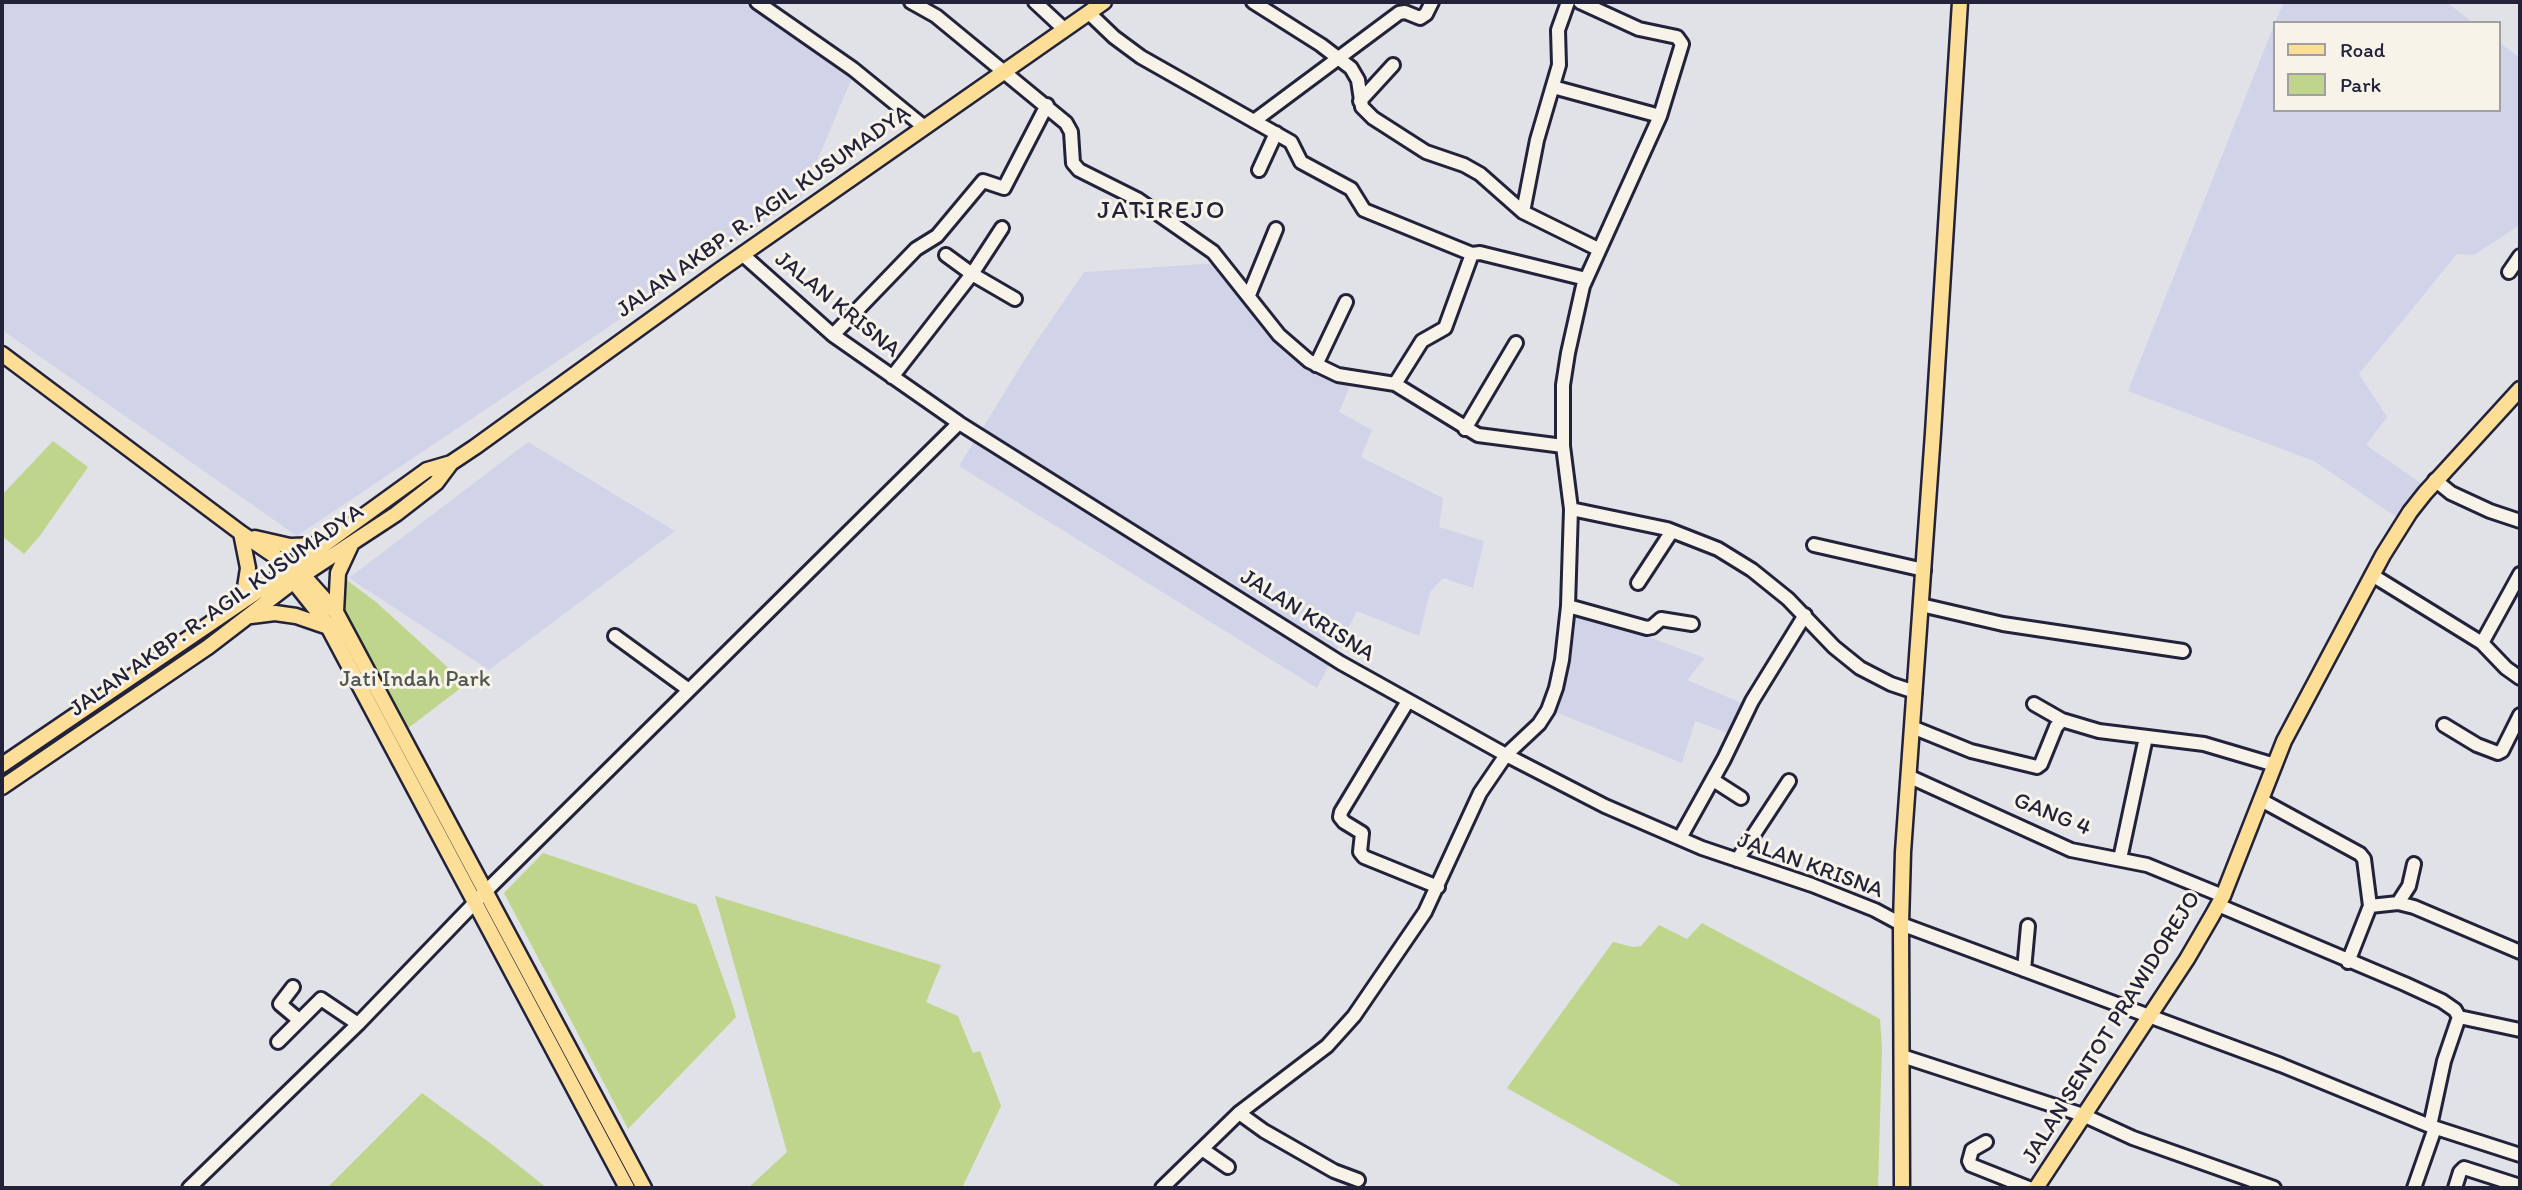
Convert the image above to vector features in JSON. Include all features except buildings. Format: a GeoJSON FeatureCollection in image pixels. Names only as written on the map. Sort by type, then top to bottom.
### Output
{"type":"FeatureCollection","features":[{"type":"Feature","properties":{"kind":"main road","name":"JALAN AKBP. R. AGIL KUSUMADYA"},"geometry":{"type":"LineString","coordinates":[[2,765],[243,601],[292,571],[352,544],[432,486],[451,463],[923,126],[1104,2]]}},
{"type":"Feature","properties":{"kind":"main road"},"geometry":{"type":"LineString","coordinates":[[1902,1188],[1901,924],[1908,776],[1960,2]]}},
{"type":"Feature","properties":{"kind":"main road"},"geometry":{"type":"LineString","coordinates":[[2,354],[292,571],[337,612],[644,1188]]}},
{"type":"Feature","properties":{"kind":"main road","name":"JALAN SENTOT PRAWIDOREJO"},"geometry":{"type":"LineString","coordinates":[[2036,1188],[2187,959],[2220,900],[2297,717],[2372,575],[2410,512],[2435,480],[2520,389]]}},
{"type":"Feature","properties":{"kind":"main road","name":"JALAN AKBP. R. AGIL KUSUMADYA"},"geometry":{"type":"LineString","coordinates":[[2,787],[249,617],[292,571],[322,545],[427,470],[451,463]]}},
{"type":"Feature","properties":{"kind":"main road"},"geometry":{"type":"LineString","coordinates":[[240,533],[280,545],[322,545]]}},
{"type":"Feature","properties":{"kind":"main road"},"geometry":{"type":"LineString","coordinates":[[240,533],[248,568],[243,601]]}},
{"type":"Feature","properties":{"kind":"main road"},"geometry":{"type":"LineString","coordinates":[[337,612],[338,573],[352,544]]}},
{"type":"Feature","properties":{"kind":"main road"},"geometry":{"type":"LineString","coordinates":[[292,571],[328,627],[627,1188]]}},
{"type":"Feature","properties":{"kind":"main road"},"geometry":{"type":"LineString","coordinates":[[249,617],[275,613],[296,616],[328,627]]}},
{"type":"Feature","properties":{"kind":"street"},"geometry":{"type":"LineString","coordinates":[[758,2],[853,69],[923,126]]}},
{"type":"Feature","properties":{"kind":"street"},"geometry":{"type":"LineString","coordinates":[[911,2],[936,16],[1047,105],[1070,127],[1072,158],[1076,166],[1137,199],[1202,243],[1222,262],[1288,345],[1316,365],[1346,377],[1395,384],[1465,429],[1489,438],[1563,446]]}},
{"type":"Feature","properties":{"kind":"street"},"geometry":{"type":"LineString","coordinates":[[1035,2],[1064,29]]}},
{"type":"Feature","properties":{"kind":"street"},"geometry":{"type":"LineString","coordinates":[[1253,2],[1313,40],[1355,73],[1362,107],[1373,118],[1426,152],[1480,174],[1522,212],[1598,249]]}},
{"type":"Feature","properties":{"kind":"street"},"geometry":{"type":"LineString","coordinates":[[1254,121],[1399,13],[1405,12],[1418,19],[1423,17],[1432,2]]}},
{"type":"Feature","properties":{"kind":"street"},"geometry":{"type":"LineString","coordinates":[[1522,212],[1537,140],[1559,65],[1558,30],[1568,2]]}},
{"type":"Feature","properties":{"kind":"street"},"geometry":{"type":"LineString","coordinates":[[1163,1188],[1239,1113],[1327,1046],[1342,1030],[1419,923],[1474,803],[1506,755],[1539,724],[1552,699],[1562,660],[1568,606],[1571,509],[1563,446],[1562,407],[1565,369],[1573,328],[1586,279],[1660,116],[1681,48],[1680,40],[1673,36],[1631,26],[1580,2]]}},
{"type":"Feature","properties":{"kind":"street"},"geometry":{"type":"LineString","coordinates":[[1089,13],[1114,37],[1141,57],[1291,142],[1297,158],[1306,167],[1351,189],[1364,211],[1472,254],[1480,253],[1586,279]]}},
{"type":"Feature","properties":{"kind":"street"},"geometry":{"type":"LineString","coordinates":[[1360,101],[1393,65]]}},
{"type":"Feature","properties":{"kind":"street"},"geometry":{"type":"LineString","coordinates":[[1553,87],[1660,116]]}},
{"type":"Feature","properties":{"kind":"street"},"geometry":{"type":"LineString","coordinates":[[834,335],[916,249],[937,236],[983,181],[1004,188],[1047,105]]}},
{"type":"Feature","properties":{"kind":"street"},"geometry":{"type":"LineString","coordinates":[[1259,170],[1276,134]]}},
{"type":"Feature","properties":{"kind":"street"},"geometry":{"type":"LineString","coordinates":[[892,377],[972,274],[1002,228]]}},
{"type":"Feature","properties":{"kind":"street"},"geometry":{"type":"LineString","coordinates":[[1249,295],[1276,229]]}},
{"type":"Feature","properties":{"kind":"street","name":"JALAN KRISNA"},"geometry":{"type":"LineString","coordinates":[[742,254],[834,335],[959,423],[1341,663],[1506,755],[1605,806],[1737,860],[1875,910],[1901,924],[2281,1065],[2432,1127],[2520,1155]]}},
{"type":"Feature","properties":{"kind":"street"},"geometry":{"type":"LineString","coordinates":[[1395,384],[1422,341],[1445,328],[1472,254]]}},
{"type":"Feature","properties":{"kind":"street"},"geometry":{"type":"LineString","coordinates":[[946,256],[1015,299]]}},
{"type":"Feature","properties":{"kind":"street"},"geometry":{"type":"LineString","coordinates":[[2509,272],[2520,256]]}},
{"type":"Feature","properties":{"kind":"street"},"geometry":{"type":"LineString","coordinates":[[1316,365],[1346,302]]}},
{"type":"Feature","properties":{"kind":"street"},"geometry":{"type":"LineString","coordinates":[[1465,429],[1516,343]]}},
{"type":"Feature","properties":{"kind":"street"},"geometry":{"type":"LineString","coordinates":[[189,1188],[358,1024],[486,891],[959,423]]}},
{"type":"Feature","properties":{"kind":"street"},"geometry":{"type":"LineString","coordinates":[[2435,480],[2451,493],[2520,521]]}},
{"type":"Feature","properties":{"kind":"street"},"geometry":{"type":"LineString","coordinates":[[1571,509],[1672,531],[1718,549],[1752,570],[1805,615],[1834,647],[1860,668],[1891,684],[1915,692]]}},
{"type":"Feature","properties":{"kind":"street"},"geometry":{"type":"LineString","coordinates":[[1638,583],[1672,531]]}},
{"type":"Feature","properties":{"kind":"street"},"geometry":{"type":"LineString","coordinates":[[1814,545],[1923,570]]}},
{"type":"Feature","properties":{"kind":"street"},"geometry":{"type":"LineString","coordinates":[[2482,643],[2520,574]]}},
{"type":"Feature","properties":{"kind":"street"},"geometry":{"type":"LineString","coordinates":[[2372,575],[2482,643],[2506,668],[2520,678]]}},
{"type":"Feature","properties":{"kind":"street"},"geometry":{"type":"LineString","coordinates":[[1921,605],[2003,624],[2183,651]]}},
{"type":"Feature","properties":{"kind":"street"},"geometry":{"type":"LineString","coordinates":[[1568,606],[1647,628],[1661,619],[1692,624]]}},
{"type":"Feature","properties":{"kind":"street"},"geometry":{"type":"LineString","coordinates":[[1680,838],[1713,780],[1752,701],[1805,615]]}},
{"type":"Feature","properties":{"kind":"street"},"geometry":{"type":"LineString","coordinates":[[615,636],[689,690]]}},
{"type":"Feature","properties":{"kind":"street"},"geometry":{"type":"LineString","coordinates":[[1408,701],[1340,817],[1343,822],[1362,833],[1360,852],[1364,856],[1437,887]]}},
{"type":"Feature","properties":{"kind":"street"},"geometry":{"type":"LineString","coordinates":[[2034,704],[2062,720],[2099,731],[2204,744],[2275,765]]}},
{"type":"Feature","properties":{"kind":"street"},"geometry":{"type":"LineString","coordinates":[[2444,725],[2483,748],[2498,753],[2502,751],[2520,715]]}},
{"type":"Feature","properties":{"kind":"street"},"geometry":{"type":"LineString","coordinates":[[1912,727],[1971,751],[2037,767],[2041,764],[2056,727],[2062,720]]}},
{"type":"Feature","properties":{"kind":"street"},"geometry":{"type":"LineString","coordinates":[[2120,859],[2146,737]]}},
{"type":"Feature","properties":{"kind":"street","name":"GANG 4"},"geometry":{"type":"LineString","coordinates":[[1908,776],[2071,850],[2147,865],[2348,962],[2442,1001],[2455,1010],[2459,1017]]}},
{"type":"Feature","properties":{"kind":"street"},"geometry":{"type":"LineString","coordinates":[[1713,780],[1741,797]]}},
{"type":"Feature","properties":{"kind":"street"},"geometry":{"type":"LineString","coordinates":[[1737,860],[1789,781]]}},
{"type":"Feature","properties":{"kind":"street"},"geometry":{"type":"LineString","coordinates":[[2261,800],[2360,854],[2366,863],[2370,906],[2348,962]]}},
{"type":"Feature","properties":{"kind":"street"},"geometry":{"type":"LineString","coordinates":[[2398,903],[2409,886],[2414,864]]}},
{"type":"Feature","properties":{"kind":"street"},"geometry":{"type":"LineString","coordinates":[[2370,906],[2398,903],[2469,929],[2520,952]]}},
{"type":"Feature","properties":{"kind":"street"},"geometry":{"type":"LineString","coordinates":[[2024,970],[2028,926]]}},
{"type":"Feature","properties":{"kind":"street"},"geometry":{"type":"LineString","coordinates":[[293,987],[280,1004],[299,1020]]}},
{"type":"Feature","properties":{"kind":"street"},"geometry":{"type":"LineString","coordinates":[[278,1042],[321,999],[358,1024]]}},
{"type":"Feature","properties":{"kind":"street"},"geometry":{"type":"LineString","coordinates":[[2414,1188],[2432,1127],[2444,1061],[2459,1017],[2520,1030]]}},
{"type":"Feature","properties":{"kind":"street"},"geometry":{"type":"LineString","coordinates":[[1902,1056],[2083,1115],[2133,1138],[2274,1188]]}},
{"type":"Feature","properties":{"kind":"street"},"geometry":{"type":"LineString","coordinates":[[1239,1113],[1264,1131],[1328,1167],[1358,1180]]}},
{"type":"Feature","properties":{"kind":"street"},"geometry":{"type":"LineString","coordinates":[[1986,1142],[1972,1150],[1969,1161],[1971,1165],[2029,1188]]}},
{"type":"Feature","properties":{"kind":"street"},"geometry":{"type":"LineString","coordinates":[[1202,1149],[1228,1167]]}},
{"type":"Feature","properties":{"kind":"street"},"geometry":{"type":"LineString","coordinates":[[2455,1188],[2460,1172],[2465,1168],[2520,1186]]}},
{"type":"Feature","properties":{"kind":"shaded area"},"geometry":{"type":"Polygon","coordinates":[[[2,2],[761,2],[853,75],[802,197],[297,536],[2,330],[2,2]]]}},
{"type":"Feature","properties":{"kind":"shaded area"},"geometry":{"type":"Polygon","coordinates":[[[2284,2],[2446,2],[2471,21],[2276,21],[2284,2]]]}},
{"type":"Feature","properties":{"kind":"shaded area"},"geometry":{"type":"Polygon","coordinates":[[[2274,26],[2274,112],[2501,112],[2501,44],[2520,58],[2520,225],[2474,255],[2457,254],[2359,374],[2387,417],[2366,445],[2425,486],[2395,516],[2314,461],[2128,391],[2274,26]]]}},
{"type":"Feature","properties":{"kind":"shaded area"},"geometry":{"type":"Polygon","coordinates":[[[1220,263],[1286,346],[1353,379],[1339,412],[1372,430],[1361,457],[1443,498],[1439,527],[1484,541],[1473,588],[1443,578],[1430,592],[1419,636],[1357,611],[1317,688],[959,466],[1032,348],[1084,272],[1220,263]]]}},
{"type":"Feature","properties":{"kind":"shaded area"},"geometry":{"type":"Polygon","coordinates":[[[528,442],[675,531],[489,670],[349,578],[528,442]]]}},
{"type":"Feature","properties":{"kind":"shaded area"},"geometry":{"type":"Polygon","coordinates":[[[1571,612],[1611,623],[1705,658],[1687,680],[1744,704],[1731,734],[1695,721],[1682,763],[1553,711],[1571,612]]]}},
{"type":"Feature","properties":{"kind":"green space"},"geometry":{"type":"Polygon","coordinates":[[[53,441],[88,467],[24,554],[2,536],[2,495],[53,441]]]}},
{"type":"Feature","properties":{"kind":"green space","name":"Jati Indah Park"},"geometry":{"type":"Polygon","coordinates":[[[344,578],[376,602],[466,684],[407,729],[343,616],[339,594],[344,578]]]}},
{"type":"Feature","properties":{"kind":"green space"},"geometry":{"type":"Polygon","coordinates":[[[543,853],[697,905],[733,1006],[736,1017],[628,1129],[504,893],[543,853]]]}},
{"type":"Feature","properties":{"kind":"green space"},"geometry":{"type":"Polygon","coordinates":[[[715,896],[941,965],[926,1002],[958,1016],[973,1053],[980,1051],[1001,1106],[962,1188],[748,1188],[787,1152],[715,896]]]}},
{"type":"Feature","properties":{"kind":"green space"},"geometry":{"type":"Polygon","coordinates":[[[1702,923],[1880,1019],[1882,1047],[1878,1188],[1685,1188],[1507,1088],[1613,942],[1633,947],[1641,946],[1659,925],[1687,939],[1702,923]]]}},
{"type":"Feature","properties":{"kind":"green space"},"geometry":{"type":"Polygon","coordinates":[[[422,1093],[490,1143],[547,1188],[327,1188],[422,1093]]]}},
{"type":"Feature","properties":{"kind":"district","name":"JATIREJO"},"geometry":{"type":"Point","coordinates":[1162,211]}}]}
